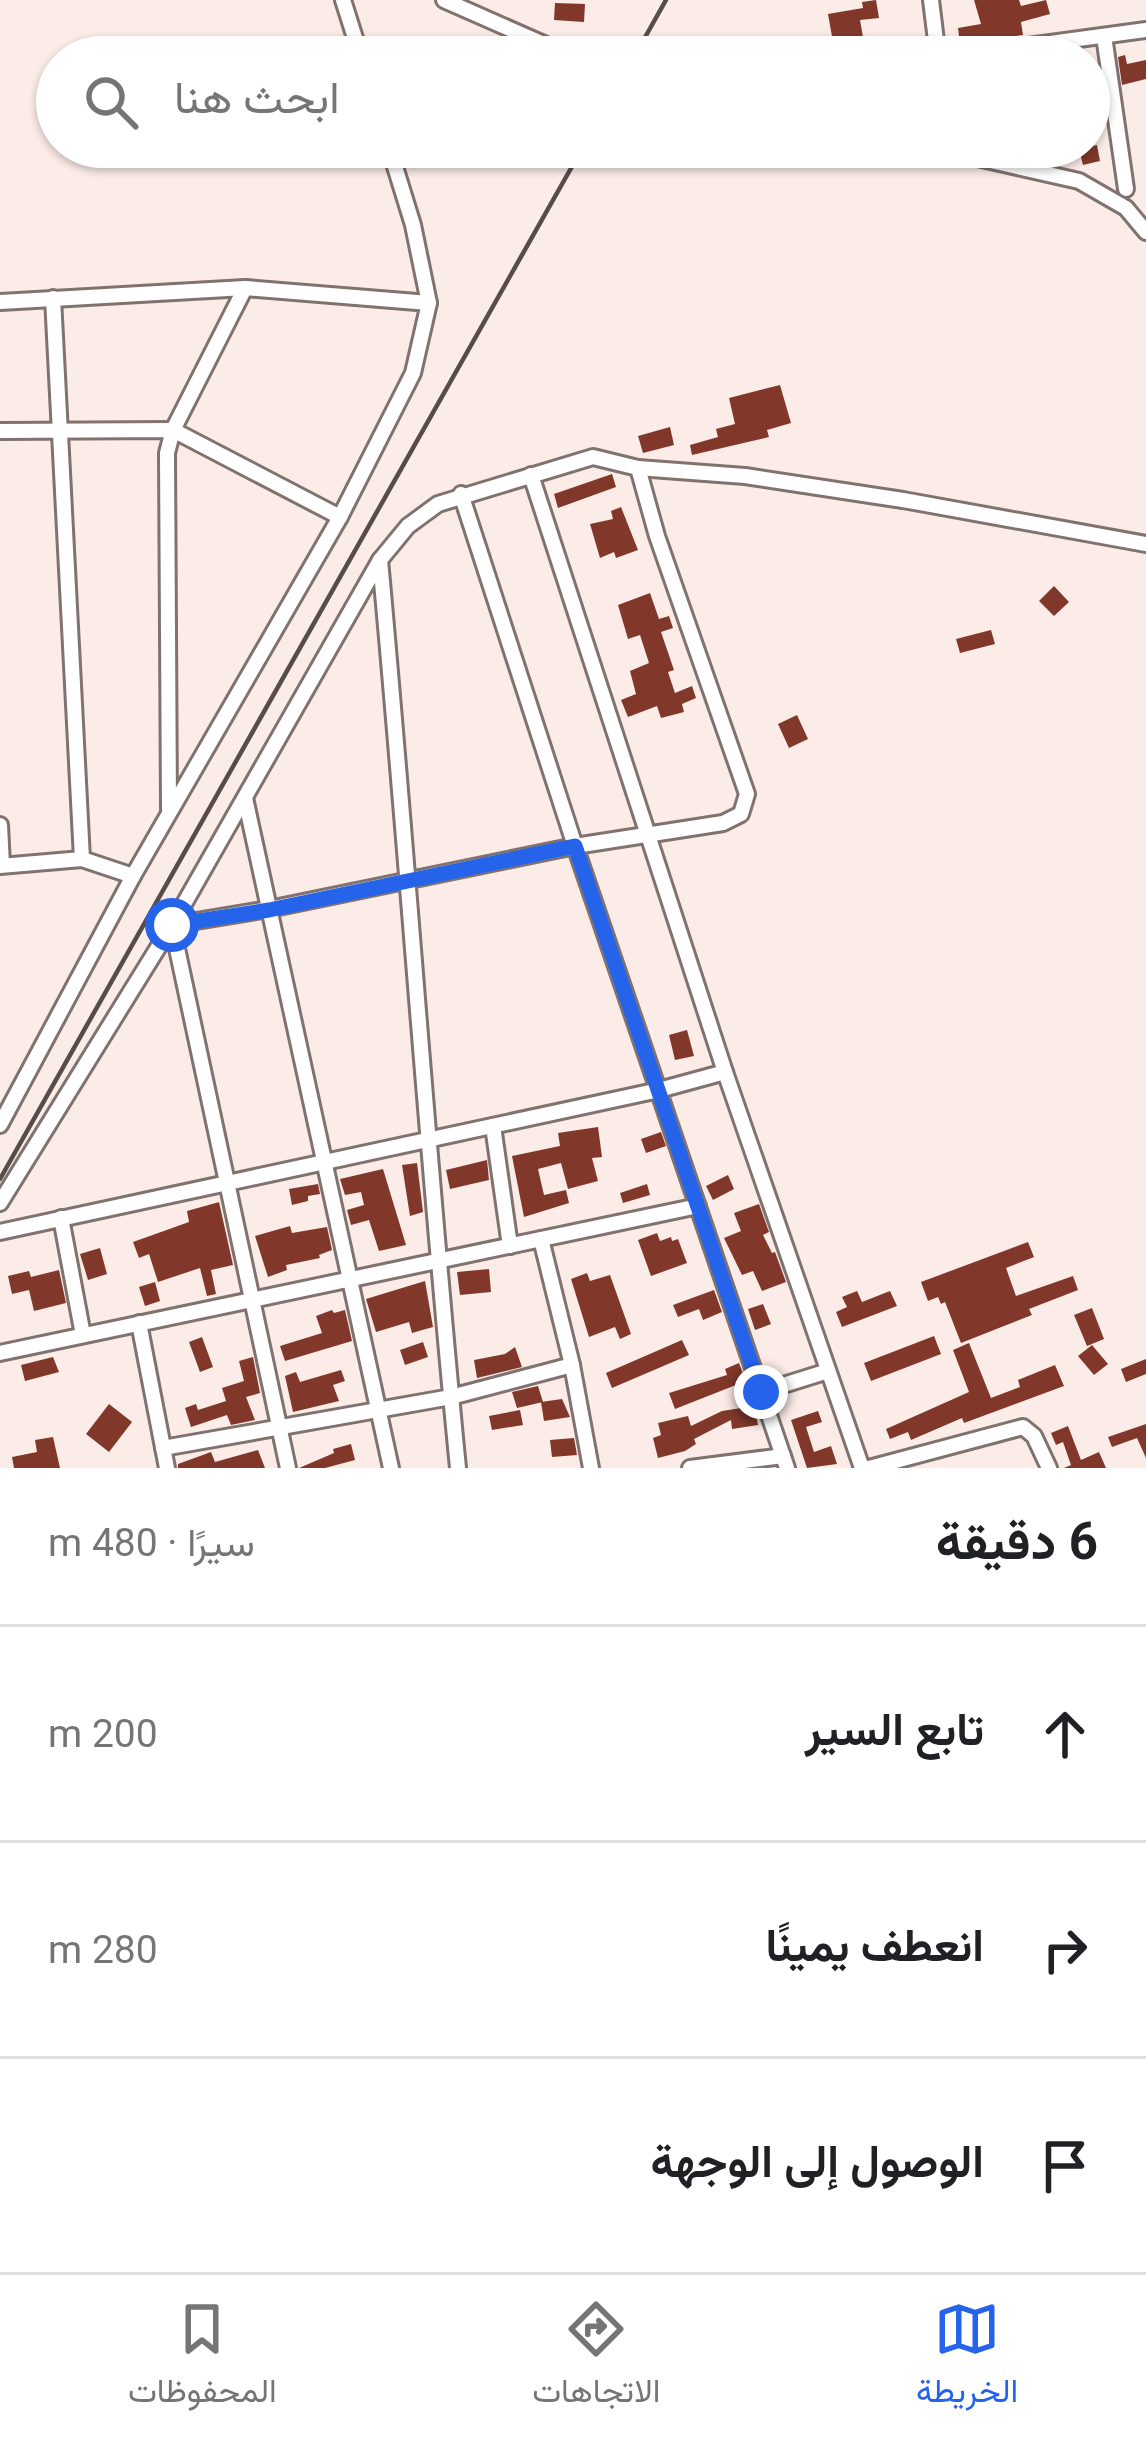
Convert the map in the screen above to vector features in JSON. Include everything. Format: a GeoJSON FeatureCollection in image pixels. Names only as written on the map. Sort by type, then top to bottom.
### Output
{"type":"FeatureCollection","features":[{"type":"Feature","properties":{"kind":"street"},"geometry":{"type":"LineString","coordinates":[[343,0],[354,36]]}},
{"type":"Feature","properties":{"kind":"street"},"geometry":{"type":"LineString","coordinates":[[444,0],[525,36]]}},
{"type":"Feature","properties":{"kind":"street"},"geometry":{"type":"LineString","coordinates":[[931,0],[934,36]]}},
{"type":"Feature","properties":{"kind":"street"},"geometry":{"type":"LineString","coordinates":[[1104,36],[1146,30]]}},
{"type":"Feature","properties":{"kind":"street"},"geometry":{"type":"LineString","coordinates":[[1110,77],[1126,188]]}},
{"type":"Feature","properties":{"kind":"street"},"geometry":{"type":"LineString","coordinates":[[0,1125],[133,876],[340,517],[413,374],[429,303],[395,168]]}},
{"type":"Feature","properties":{"kind":"street"},"geometry":{"type":"LineString","coordinates":[[1023,168],[1079,181],[1105,194],[1126,208],[1146,232]]}},
{"type":"Feature","properties":{"kind":"street"},"geometry":{"type":"LineString","coordinates":[[1041,168],[1041,172]]}},
{"type":"Feature","properties":{"kind":"street"},"geometry":{"type":"LineString","coordinates":[[1105,194],[1146,183]]}},
{"type":"Feature","properties":{"kind":"street"},"geometry":{"type":"LineString","coordinates":[[0,302],[245,288],[429,303]]}},
{"type":"Feature","properties":{"kind":"street"},"geometry":{"type":"LineString","coordinates":[[169,814],[167,453],[173,430],[245,288]]}},
{"type":"Feature","properties":{"kind":"street"},"geometry":{"type":"LineString","coordinates":[[53,298],[82,859]]}},
{"type":"Feature","properties":{"kind":"street"},"geometry":{"type":"LineString","coordinates":[[0,431],[173,430],[340,517]]}},
{"type":"Feature","properties":{"kind":"street"},"geometry":{"type":"LineString","coordinates":[[0,1203],[172,925],[380,560],[408,526],[438,503],[593,457],[638,468],[767,479],[1146,544]]}},
{"type":"Feature","properties":{"kind":"street"},"geometry":{"type":"LineString","coordinates":[[172,925],[269,910],[575,846],[723,823],[741,814],[747,794],[638,468]]}},
{"type":"Feature","properties":{"kind":"street"},"geometry":{"type":"LineString","coordinates":[[531,475],[725,1072],[865,1468],[1023,1427],[1034,1436],[1049,1468]]}},
{"type":"Feature","properties":{"kind":"street"},"geometry":{"type":"LineString","coordinates":[[461,494],[575,846],[785,1462],[690,1468]]}},
{"type":"Feature","properties":{"kind":"street"},"geometry":{"type":"LineString","coordinates":[[380,560],[458,1468]]}},
{"type":"Feature","properties":{"kind":"street"},"geometry":{"type":"LineString","coordinates":[[245,798],[391,1468]]}},
{"type":"Feature","properties":{"kind":"street"},"geometry":{"type":"LineString","coordinates":[[0,825],[1,866],[82,859],[133,876]]}},
{"type":"Feature","properties":{"kind":"street"},"geometry":{"type":"LineString","coordinates":[[172,925],[288,1468]]}},
{"type":"Feature","properties":{"kind":"street"},"geometry":{"type":"LineString","coordinates":[[0,1232],[725,1072]]}},
{"type":"Feature","properties":{"kind":"street"},"geometry":{"type":"LineString","coordinates":[[493,1126],[510,1246]]}},
{"type":"Feature","properties":{"kind":"street"},"geometry":{"type":"LineString","coordinates":[[0,1353],[698,1206]]}},
{"type":"Feature","properties":{"kind":"street"},"geometry":{"type":"LineString","coordinates":[[61,1218],[83,1335]]}},
{"type":"Feature","properties":{"kind":"street"},"geometry":{"type":"LineString","coordinates":[[541,1239],[572,1366],[590,1468]]}},
{"type":"Feature","properties":{"kind":"street"},"geometry":{"type":"LineString","coordinates":[[139,1323],[167,1468]]}},
{"type":"Feature","properties":{"kind":"street"},"geometry":{"type":"LineString","coordinates":[[164,1448],[451,1397],[572,1366]]}},
{"type":"Feature","properties":{"kind":"street"},"geometry":{"type":"LineString","coordinates":[[761,1392],[828,1371]]}},
{"type":"Feature","properties":{"kind":"building"},"geometry":{"type":"Polygon","coordinates":[[[876,0],[879,18],[860,20],[863,36],[832,36],[828,14],[863,8],[862,2],[876,0]]]}},
{"type":"Feature","properties":{"kind":"building"},"geometry":{"type":"Polygon","coordinates":[[[974,0],[1019,0],[1021,6],[1046,0],[1050,14],[1021,22],[1023,35],[959,36],[958,28],[981,24],[974,0]]]}},
{"type":"Feature","properties":{"kind":"building"},"geometry":{"type":"Polygon","coordinates":[[[555,3],[585,4],[584,22],[554,20],[555,3]]]}},
{"type":"Feature","properties":{"kind":"building"},"geometry":{"type":"Polygon","coordinates":[[[1125,55],[1127,64],[1146,60],[1146,79],[1122,85],[1118,57],[1125,55]]]}},
{"type":"Feature","properties":{"kind":"building"},"geometry":{"type":"Polygon","coordinates":[[[780,385],[791,423],[767,430],[769,437],[692,455],[690,445],[718,437],[716,429],[735,424],[729,398],[780,385]]]}},
{"type":"Feature","properties":{"kind":"building"},"geometry":{"type":"Polygon","coordinates":[[[670,427],[674,445],[643,453],[638,436],[670,427]]]}},
{"type":"Feature","properties":{"kind":"building"},"geometry":{"type":"Polygon","coordinates":[[[612,474],[616,487],[558,508],[554,494],[612,474]]]}},
{"type":"Feature","properties":{"kind":"building"},"geometry":{"type":"Polygon","coordinates":[[[621,507],[638,550],[600,558],[590,524],[613,519],[611,511],[621,507]]]}},
{"type":"Feature","properties":{"kind":"building"},"geometry":{"type":"Polygon","coordinates":[[[1054,586],[1069,602],[1054,616],[1039,601],[1054,586]]]}},
{"type":"Feature","properties":{"kind":"building"},"geometry":{"type":"Polygon","coordinates":[[[650,593],[659,619],[669,616],[673,628],[661,632],[674,670],[668,672],[675,693],[692,686],[696,698],[682,704],[684,712],[661,718],[657,706],[628,717],[621,700],[636,694],[630,671],[649,663],[640,635],[628,639],[618,605],[650,593]]]}},
{"type":"Feature","properties":{"kind":"building"},"geometry":{"type":"Polygon","coordinates":[[[991,630],[995,644],[960,653],[956,639],[991,630]]]}},
{"type":"Feature","properties":{"kind":"building"},"geometry":{"type":"Polygon","coordinates":[[[797,715],[808,739],[789,748],[778,724],[797,715]]]}},
{"type":"Feature","properties":{"kind":"building"},"geometry":{"type":"Polygon","coordinates":[[[687,1030],[694,1056],[675,1060],[669,1035],[687,1030]]]}},
{"type":"Feature","properties":{"kind":"building"},"geometry":{"type":"Polygon","coordinates":[[[598,1127],[602,1157],[592,1158],[598,1181],[568,1189],[561,1163],[538,1169],[544,1195],[566,1190],[569,1203],[524,1217],[512,1156],[560,1146],[558,1133],[598,1127]]]}},
{"type":"Feature","properties":{"kind":"building"},"geometry":{"type":"Polygon","coordinates":[[[661,1132],[666,1146],[646,1153],[641,1139],[661,1132]]]}},
{"type":"Feature","properties":{"kind":"building"},"geometry":{"type":"Polygon","coordinates":[[[487,1160],[489,1180],[450,1189],[446,1170],[487,1160]]]}},
{"type":"Feature","properties":{"kind":"building"},"geometry":{"type":"Polygon","coordinates":[[[417,1163],[423,1212],[410,1216],[402,1165],[417,1163]]]}},
{"type":"Feature","properties":{"kind":"building"},"geometry":{"type":"Polygon","coordinates":[[[383,1169],[406,1245],[379,1251],[369,1220],[351,1225],[347,1210],[364,1205],[361,1192],[345,1195],[340,1179],[383,1169]]]}},
{"type":"Feature","properties":{"kind":"building"},"geometry":{"type":"Polygon","coordinates":[[[728,1175],[734,1189],[713,1200],[706,1186],[728,1175]]]}},
{"type":"Feature","properties":{"kind":"building"},"geometry":{"type":"Polygon","coordinates":[[[318,1184],[320,1194],[292,1205],[289,1189],[318,1184]]]}},
{"type":"Feature","properties":{"kind":"building"},"geometry":{"type":"Polygon","coordinates":[[[647,1184],[650,1195],[623,1203],[620,1193],[647,1184]]]}},
{"type":"Feature","properties":{"kind":"building"},"geometry":{"type":"Polygon","coordinates":[[[219,1202],[233,1265],[211,1270],[216,1294],[207,1296],[200,1268],[158,1282],[149,1254],[139,1258],[133,1242],[189,1222],[187,1211],[219,1202]]]}},
{"type":"Feature","properties":{"kind":"building"},"geometry":{"type":"Polygon","coordinates":[[[759,1204],[769,1232],[763,1235],[786,1282],[762,1291],[753,1271],[742,1275],[724,1238],[741,1231],[734,1213],[759,1204]]]}},
{"type":"Feature","properties":{"kind":"building"},"geometry":{"type":"Polygon","coordinates":[[[290,1226],[292,1233],[327,1227],[332,1250],[320,1258],[286,1265],[287,1270],[268,1277],[255,1236],[290,1226]]]}},
{"type":"Feature","properties":{"kind":"building"},"geometry":{"type":"Polygon","coordinates":[[[657,1233],[660,1241],[678,1239],[687,1263],[651,1276],[638,1240],[657,1233]]]}},
{"type":"Feature","properties":{"kind":"building"},"geometry":{"type":"Polygon","coordinates":[[[1028,1242],[1034,1257],[1006,1268],[1016,1296],[1073,1276],[1078,1290],[1029,1309],[1032,1315],[961,1343],[945,1302],[941,1304],[938,1297],[928,1301],[921,1282],[1028,1242]]]}},
{"type":"Feature","properties":{"kind":"building"},"geometry":{"type":"Polygon","coordinates":[[[100,1248],[107,1274],[88,1280],[80,1254],[100,1248]]]}},
{"type":"Feature","properties":{"kind":"building"},"geometry":{"type":"Polygon","coordinates":[[[489,1269],[491,1292],[460,1295],[457,1272],[489,1269]]]}},
{"type":"Feature","properties":{"kind":"building"},"geometry":{"type":"Polygon","coordinates":[[[59,1270],[66,1303],[34,1311],[29,1290],[12,1294],[8,1276],[29,1271],[31,1277],[59,1270]]]}},
{"type":"Feature","properties":{"kind":"building"},"geometry":{"type":"Polygon","coordinates":[[[587,1273],[590,1281],[610,1275],[631,1334],[620,1339],[615,1327],[589,1337],[571,1279],[587,1273]]]}},
{"type":"Feature","properties":{"kind":"building"},"geometry":{"type":"Polygon","coordinates":[[[425,1281],[433,1327],[412,1333],[409,1322],[376,1332],[366,1299],[425,1281]]]}},
{"type":"Feature","properties":{"kind":"building"},"geometry":{"type":"Polygon","coordinates":[[[155,1282],[160,1301],[145,1306],[139,1287],[155,1282]]]}},
{"type":"Feature","properties":{"kind":"building"},"geometry":{"type":"Polygon","coordinates":[[[714,1290],[722,1312],[703,1320],[699,1309],[678,1317],[673,1305],[714,1290]]]}},
{"type":"Feature","properties":{"kind":"building"},"geometry":{"type":"Polygon","coordinates":[[[857,1291],[862,1302],[890,1291],[897,1306],[842,1327],[836,1312],[847,1307],[842,1297],[857,1291]]]}},
{"type":"Feature","properties":{"kind":"building"},"geometry":{"type":"Polygon","coordinates":[[[763,1304],[771,1324],[755,1330],[748,1309],[763,1304]]]}},
{"type":"Feature","properties":{"kind":"building"},"geometry":{"type":"Polygon","coordinates":[[[1092,1308],[1104,1339],[1087,1346],[1074,1315],[1092,1308]]]}},
{"type":"Feature","properties":{"kind":"building"},"geometry":{"type":"Polygon","coordinates":[[[345,1310],[352,1341],[285,1361],[280,1346],[322,1333],[316,1316],[345,1310]]]}},
{"type":"Feature","properties":{"kind":"building"},"geometry":{"type":"Polygon","coordinates":[[[934,1336],[941,1354],[871,1381],[864,1363],[934,1336]]]}},
{"type":"Feature","properties":{"kind":"building"},"geometry":{"type":"Polygon","coordinates":[[[202,1337],[213,1367],[200,1372],[189,1342],[202,1337]]]}},
{"type":"Feature","properties":{"kind":"building"},"geometry":{"type":"Polygon","coordinates":[[[682,1340],[689,1355],[612,1388],[606,1373],[682,1340]]]}},
{"type":"Feature","properties":{"kind":"building"},"geometry":{"type":"Polygon","coordinates":[[[423,1342],[428,1357],[405,1365],[400,1350],[423,1342]]]}},
{"type":"Feature","properties":{"kind":"building"},"geometry":{"type":"Polygon","coordinates":[[[969,1343],[991,1398],[1020,1387],[1018,1380],[1055,1365],[1064,1386],[964,1423],[962,1418],[911,1440],[908,1432],[890,1439],[886,1429],[969,1392],[953,1350],[969,1343]]]}},
{"type":"Feature","properties":{"kind":"building"},"geometry":{"type":"Polygon","coordinates":[[[1092,1345],[1108,1364],[1094,1375],[1078,1356],[1092,1345]]]}},
{"type":"Feature","properties":{"kind":"building"},"geometry":{"type":"Polygon","coordinates":[[[515,1347],[522,1367],[477,1378],[474,1360],[505,1354],[515,1347]]]}},
{"type":"Feature","properties":{"kind":"building"},"geometry":{"type":"Polygon","coordinates":[[[53,1357],[59,1372],[25,1381],[21,1365],[53,1357]]]}},
{"type":"Feature","properties":{"kind":"building"},"geometry":{"type":"Polygon","coordinates":[[[253,1357],[260,1393],[246,1397],[255,1420],[231,1425],[227,1415],[191,1427],[185,1408],[196,1404],[198,1410],[226,1401],[222,1388],[244,1381],[239,1361],[253,1357]]]}},
{"type":"Feature","properties":{"kind":"building"},"geometry":{"type":"Polygon","coordinates":[[[1146,1359],[1146,1374],[1126,1382],[1121,1369],[1146,1359]]]}},
{"type":"Feature","properties":{"kind":"building"},"geometry":{"type":"Polygon","coordinates":[[[739,1363],[746,1381],[675,1409],[669,1393],[727,1375],[725,1369],[739,1363]]]}},
{"type":"Feature","properties":{"kind":"building"},"geometry":{"type":"Polygon","coordinates":[[[341,1370],[345,1381],[333,1385],[339,1401],[293,1412],[285,1376],[296,1372],[300,1382],[341,1370]]]}},
{"type":"Feature","properties":{"kind":"building"},"geometry":{"type":"Polygon","coordinates":[[[538,1386],[543,1402],[517,1408],[512,1392],[538,1386]]]}},
{"type":"Feature","properties":{"kind":"building"},"geometry":{"type":"Polygon","coordinates":[[[562,1399],[570,1417],[544,1421],[541,1402],[562,1399]]]}},
{"type":"Feature","properties":{"kind":"building"},"geometry":{"type":"Polygon","coordinates":[[[109,1404],[132,1422],[109,1452],[86,1434],[109,1404]]]}},
{"type":"Feature","properties":{"kind":"building"},"geometry":{"type":"Polygon","coordinates":[[[754,1406],[758,1425],[732,1429],[731,1420],[694,1439],[696,1444],[685,1451],[658,1458],[653,1438],[661,1435],[658,1423],[688,1416],[691,1426],[722,1411],[754,1406]]]}},
{"type":"Feature","properties":{"kind":"building"},"geometry":{"type":"Polygon","coordinates":[[[520,1410],[523,1425],[492,1430],[489,1416],[520,1410]]]}},
{"type":"Feature","properties":{"kind":"building"},"geometry":{"type":"Polygon","coordinates":[[[818,1411],[822,1422],[806,1427],[814,1452],[831,1446],[837,1464],[807,1468],[791,1420],[818,1411]]]}},
{"type":"Feature","properties":{"kind":"building"},"geometry":{"type":"Polygon","coordinates":[[[1146,1424],[1146,1458],[1137,1438],[1112,1447],[1108,1437],[1146,1424]]]}},
{"type":"Feature","properties":{"kind":"building"},"geometry":{"type":"Polygon","coordinates":[[[1068,1426],[1081,1460],[1099,1452],[1106,1468],[1064,1468],[1071,1465],[1063,1442],[1056,1445],[1051,1433],[1068,1426]]]}},
{"type":"Feature","properties":{"kind":"building"},"geometry":{"type":"Polygon","coordinates":[[[53,1437],[60,1468],[14,1468],[12,1457],[37,1452],[35,1440],[53,1437]]]}},
{"type":"Feature","properties":{"kind":"building"},"geometry":{"type":"Polygon","coordinates":[[[574,1438],[577,1455],[552,1457],[550,1440],[574,1438]]]}},
{"type":"Feature","properties":{"kind":"building"},"geometry":{"type":"Polygon","coordinates":[[[351,1444],[355,1460],[325,1468],[299,1468],[334,1453],[333,1449],[351,1444]]]}},
{"type":"Feature","properties":{"kind":"building"},"geometry":{"type":"Polygon","coordinates":[[[258,1450],[265,1468],[178,1468],[211,1452],[215,1462],[258,1450]]]}},
{"type":"Feature","properties":{"kind":"railway"},"geometry":{"type":"LineString","coordinates":[[646,36],[666,0]]}},
{"type":"Feature","properties":{"kind":"railway"},"geometry":{"type":"LineString","coordinates":[[0,1179],[571,168]]}},
{"type":"Feature","properties":{"kind":"route"},"geometry":{"type":"LineString","coordinates":[[172,925],[269,910],[575,846],[761,1392]]}}]}
